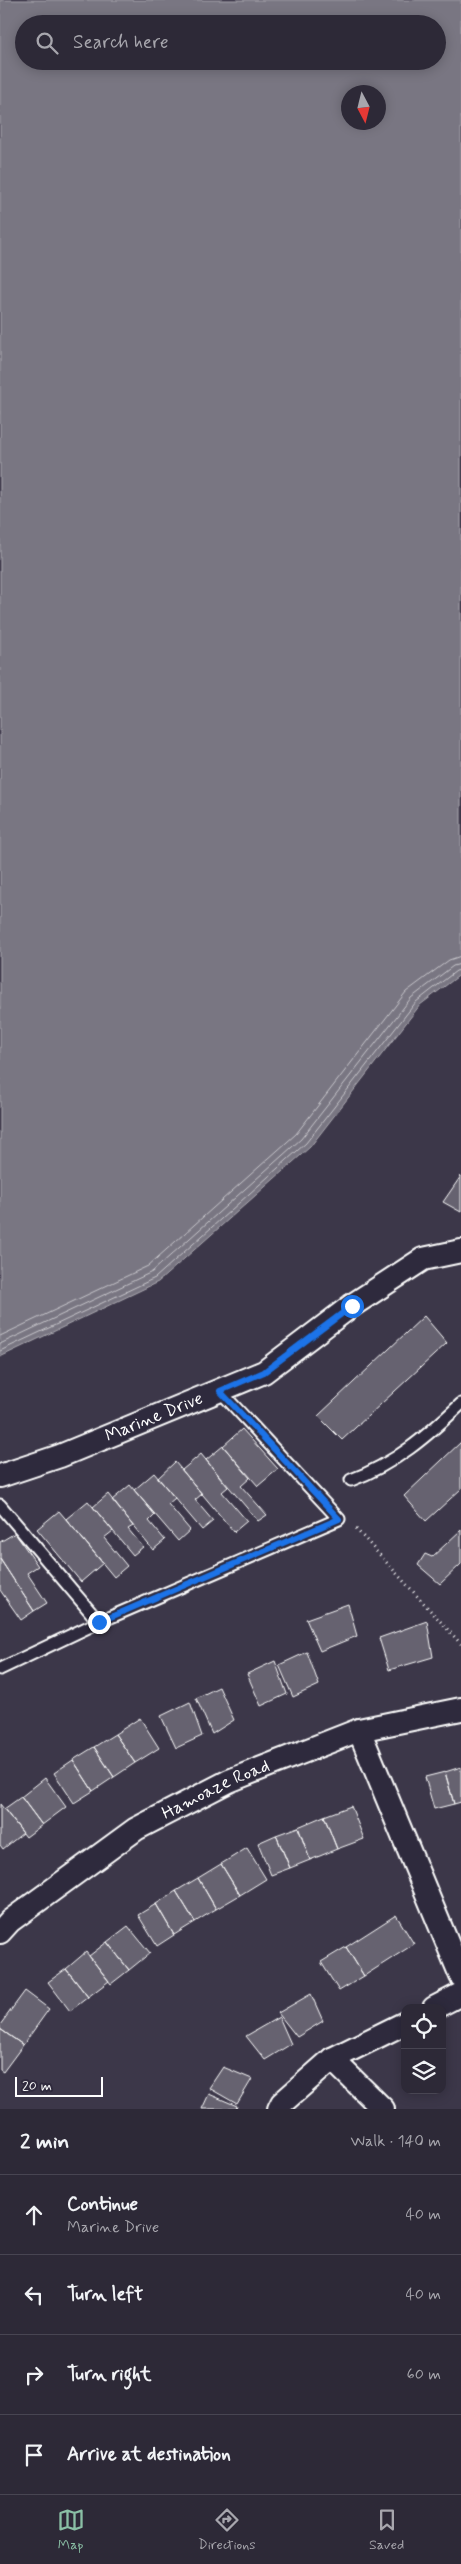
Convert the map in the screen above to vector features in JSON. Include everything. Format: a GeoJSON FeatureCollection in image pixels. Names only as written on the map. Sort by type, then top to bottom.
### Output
{"type":"FeatureCollection","features":[{"type":"Feature","properties":{"kind":"street","name":"Marine Drive"},"geometry":{"type":"LineString","coordinates":[[0,1476],[60,1456],[264,1372],[352,1306],[423,1259],[461,1251]]}},
{"type":"Feature","properties":{"kind":"street","name":"Hamoaze Road"},"geometry":{"type":"LineString","coordinates":[[0,1932],[10,1921],[136,1829],[229,1781],[359,1730],[461,1709]]}},
{"type":"Feature","properties":{"kind":"street"},"geometry":{"type":"LineString","coordinates":[[359,1730],[461,1976]]}},
{"type":"Feature","properties":{"kind":"street"},"geometry":{"type":"LineString","coordinates":[[442,2004],[461,1994]]}},
{"type":"Feature","properties":{"kind":"street"},"geometry":{"type":"LineString","coordinates":[[278,2109],[282,2103],[332,2059],[401,2025]]}},
{"type":"Feature","properties":{"kind":"street"},"geometry":{"type":"LineString","coordinates":[[332,2059],[383,2109]]}},
{"type":"Feature","properties":{"kind":"lane"},"geometry":{"type":"LineString","coordinates":[[0,1669],[99,1622],[339,1519],[220,1391]]}},
{"type":"Feature","properties":{"kind":"lane"},"geometry":{"type":"LineString","coordinates":[[351,1480],[378,1470],[402,1454],[461,1404]]}},
{"type":"Feature","properties":{"kind":"lane"},"geometry":{"type":"LineString","coordinates":[[0,1505],[99,1622]]}},
{"type":"Feature","properties":{"kind":"path"},"geometry":{"type":"LineString","coordinates":[[339,1519],[353,1526],[461,1644]]}},
{"type":"Feature","properties":{"kind":"water"},"geometry":{"type":"Polygon","coordinates":[[[0,0],[461,0],[461,974],[420,1005],[310,1147],[158,1282],[0,1357],[0,0]]]}},
{"type":"Feature","properties":{"kind":"building"},"geometry":{"type":"Polygon","coordinates":[[[461,1176],[461,1212],[443,1202],[461,1176]]]}},
{"type":"Feature","properties":{"kind":"building"},"geometry":{"type":"Polygon","coordinates":[[[424,1316],[447,1343],[342,1440],[318,1416],[424,1316]]]}},
{"type":"Feature","properties":{"kind":"building"},"geometry":{"type":"Polygon","coordinates":[[[242,1429],[278,1469],[258,1486],[223,1446],[242,1429]]]}},
{"type":"Feature","properties":{"kind":"building"},"geometry":{"type":"Polygon","coordinates":[[[461,1442],[461,1489],[426,1521],[404,1496],[461,1442]]]}},
{"type":"Feature","properties":{"kind":"building"},"geometry":{"type":"Polygon","coordinates":[[[223,1446],[250,1478],[241,1486],[267,1515],[258,1521],[206,1460],[223,1446]]]}},
{"type":"Feature","properties":{"kind":"building"},"geometry":{"type":"Polygon","coordinates":[[[201,1454],[228,1487],[222,1492],[247,1521],[234,1532],[182,1470],[201,1454]]]}},
{"type":"Feature","properties":{"kind":"building"},"geometry":{"type":"Polygon","coordinates":[[[175,1462],[202,1494],[195,1500],[213,1521],[202,1530],[158,1478],[175,1462]]]}},
{"type":"Feature","properties":{"kind":"building"},"geometry":{"type":"Polygon","coordinates":[[[154,1473],[175,1498],[168,1504],[190,1530],[178,1541],[134,1490],[154,1473]]]}},
{"type":"Feature","properties":{"kind":"building"},"geometry":{"type":"Polygon","coordinates":[[[130,1485],[155,1515],[149,1521],[165,1540],[153,1550],[112,1500],[130,1485]]]}},
{"type":"Feature","properties":{"kind":"building"},"geometry":{"type":"Polygon","coordinates":[[[108,1494],[133,1526],[128,1529],[143,1547],[133,1555],[93,1507],[108,1494]]]}},
{"type":"Feature","properties":{"kind":"building"},"geometry":{"type":"Polygon","coordinates":[[[88,1501],[113,1531],[104,1538],[127,1566],[114,1577],[66,1519],[88,1501]]]}},
{"type":"Feature","properties":{"kind":"building"},"geometry":{"type":"Polygon","coordinates":[[[59,1511],[103,1563],[81,1582],[37,1529],[59,1511]]]}},
{"type":"Feature","properties":{"kind":"building"},"geometry":{"type":"Polygon","coordinates":[[[461,1530],[461,1564],[440,1584],[418,1565],[425,1554],[432,1557],[461,1530]]]}},
{"type":"Feature","properties":{"kind":"building"},"geometry":{"type":"Polygon","coordinates":[[[15,1533],[38,1566],[27,1573],[47,1603],[34,1611],[0,1559],[0,1542],[15,1533]]]}},
{"type":"Feature","properties":{"kind":"building"},"geometry":{"type":"Polygon","coordinates":[[[0,1559],[34,1611],[21,1620],[0,1590],[0,1559]]]}},
{"type":"Feature","properties":{"kind":"building"},"geometry":{"type":"Polygon","coordinates":[[[348,1604],[357,1636],[320,1651],[306,1619],[348,1604]]]}},
{"type":"Feature","properties":{"kind":"building"},"geometry":{"type":"Polygon","coordinates":[[[427,1621],[433,1657],[389,1670],[379,1638],[427,1621]]]}},
{"type":"Feature","properties":{"kind":"building"},"geometry":{"type":"Polygon","coordinates":[[[307,1652],[319,1685],[293,1697],[279,1665],[307,1652]]]}},
{"type":"Feature","properties":{"kind":"building"},"geometry":{"type":"Polygon","coordinates":[[[275,1661],[287,1694],[261,1706],[247,1674],[275,1661]]]}},
{"type":"Feature","properties":{"kind":"building"},"geometry":{"type":"Polygon","coordinates":[[[219,1687],[234,1720],[212,1734],[196,1698],[219,1687]]]}},
{"type":"Feature","properties":{"kind":"building"},"geometry":{"type":"Polygon","coordinates":[[[190,1702],[202,1736],[176,1748],[161,1716],[190,1702]]]}},
{"type":"Feature","properties":{"kind":"building"},"geometry":{"type":"Polygon","coordinates":[[[140,1718],[159,1748],[135,1763],[115,1734],[140,1718]]]}},
{"type":"Feature","properties":{"kind":"building"},"geometry":{"type":"Polygon","coordinates":[[[115,1734],[135,1763],[114,1777],[94,1747],[115,1734]]]}},
{"type":"Feature","properties":{"kind":"building"},"geometry":{"type":"Polygon","coordinates":[[[94,1747],[114,1777],[93,1791],[73,1760],[94,1747]]]}},
{"type":"Feature","properties":{"kind":"building"},"geometry":{"type":"Polygon","coordinates":[[[73,1760],[93,1791],[74,1803],[54,1773],[73,1760]]]}},
{"type":"Feature","properties":{"kind":"building"},"geometry":{"type":"Polygon","coordinates":[[[461,1767],[461,1802],[454,1804],[445,1772],[461,1767]]]}},
{"type":"Feature","properties":{"kind":"building"},"geometry":{"type":"Polygon","coordinates":[[[445,1772],[454,1804],[434,1809],[425,1777],[445,1772]]]}},
{"type":"Feature","properties":{"kind":"building"},"geometry":{"type":"Polygon","coordinates":[[[45,1778],[66,1807],[42,1825],[21,1797],[45,1778]]]}},
{"type":"Feature","properties":{"kind":"building"},"geometry":{"type":"Polygon","coordinates":[[[21,1797],[42,1825],[26,1837],[4,1809],[21,1797]]]}},
{"type":"Feature","properties":{"kind":"building"},"geometry":{"type":"Polygon","coordinates":[[[0,1804],[23,1833],[3,1849],[0,1845],[0,1804]]]}},
{"type":"Feature","properties":{"kind":"building"},"geometry":{"type":"Polygon","coordinates":[[[351,1806],[364,1839],[337,1849],[324,1816],[351,1806]]]}},
{"type":"Feature","properties":{"kind":"building"},"geometry":{"type":"Polygon","coordinates":[[[324,1816],[337,1849],[310,1860],[298,1827],[324,1816]]]}},
{"type":"Feature","properties":{"kind":"building"},"geometry":{"type":"Polygon","coordinates":[[[298,1827],[310,1860],[290,1868],[276,1835],[298,1827]]]}},
{"type":"Feature","properties":{"kind":"building"},"geometry":{"type":"Polygon","coordinates":[[[276,1835],[290,1868],[271,1875],[258,1843],[276,1835]]]}},
{"type":"Feature","properties":{"kind":"building"},"geometry":{"type":"Polygon","coordinates":[[[247,1848],[266,1879],[240,1895],[221,1864],[247,1848]]]}},
{"type":"Feature","properties":{"kind":"building"},"geometry":{"type":"Polygon","coordinates":[[[221,1864],[240,1895],[216,1909],[198,1878],[221,1864]]]}},
{"type":"Feature","properties":{"kind":"building"},"geometry":{"type":"Polygon","coordinates":[[[198,1878],[216,1909],[195,1922],[176,1891],[198,1878]]]}},
{"type":"Feature","properties":{"kind":"building"},"geometry":{"type":"Polygon","coordinates":[[[176,1891],[195,1922],[174,1935],[156,1904],[176,1891]]]}},
{"type":"Feature","properties":{"kind":"building"},"geometry":{"type":"Polygon","coordinates":[[[156,1904],[174,1935],[157,1946],[138,1915],[156,1904]]]}},
{"type":"Feature","properties":{"kind":"building"},"geometry":{"type":"Polygon","coordinates":[[[396,1915],[414,1944],[364,1976],[346,1947],[396,1915]]]}},
{"type":"Feature","properties":{"kind":"building"},"geometry":{"type":"Polygon","coordinates":[[[128,1926],[150,1953],[129,1970],[107,1942],[128,1926]]]}},
{"type":"Feature","properties":{"kind":"building"},"geometry":{"type":"Polygon","coordinates":[[[107,1942],[129,1970],[111,1984],[89,1956],[107,1942]]]}},
{"type":"Feature","properties":{"kind":"building"},"geometry":{"type":"Polygon","coordinates":[[[346,1947],[364,1976],[339,1991],[321,1962],[346,1947]]]}},
{"type":"Feature","properties":{"kind":"building"},"geometry":{"type":"Polygon","coordinates":[[[86,1952],[109,1981],[88,1997],[66,1969],[86,1952]]]}},
{"type":"Feature","properties":{"kind":"building"},"geometry":{"type":"Polygon","coordinates":[[[66,1969],[88,1997],[70,2011],[48,1982],[66,1969]]]}},
{"type":"Feature","properties":{"kind":"building"},"geometry":{"type":"Polygon","coordinates":[[[25,1991],[49,2009],[23,2045],[0,2029],[0,2025],[25,1991]]]}},
{"type":"Feature","properties":{"kind":"building"},"geometry":{"type":"Polygon","coordinates":[[[311,1994],[323,2021],[297,2037],[278,2013],[311,1994]]]}},
{"type":"Feature","properties":{"kind":"building"},"geometry":{"type":"Polygon","coordinates":[[[279,2017],[291,2044],[265,2060],[246,2036],[279,2017]]]}},
{"type":"Feature","properties":{"kind":"building"},"geometry":{"type":"Polygon","coordinates":[[[0,2029],[23,2045],[3,2072],[0,2070],[0,2029]]]}},
{"type":"Feature","properties":{"kind":"building"},"geometry":{"type":"Polygon","coordinates":[[[223,2067],[252,2079],[237,2104],[209,2088],[223,2067]]]}},
{"type":"Feature","properties":{"kind":"building"},"geometry":{"type":"Polygon","coordinates":[[[209,2094],[237,2106],[236,2109],[202,2109],[209,2094]]]}},
{"type":"Feature","properties":{"kind":"route"},"geometry":{"type":"LineString","coordinates":[[99,1622],[339,1519],[220,1391],[264,1372],[352,1306]]}}]}
